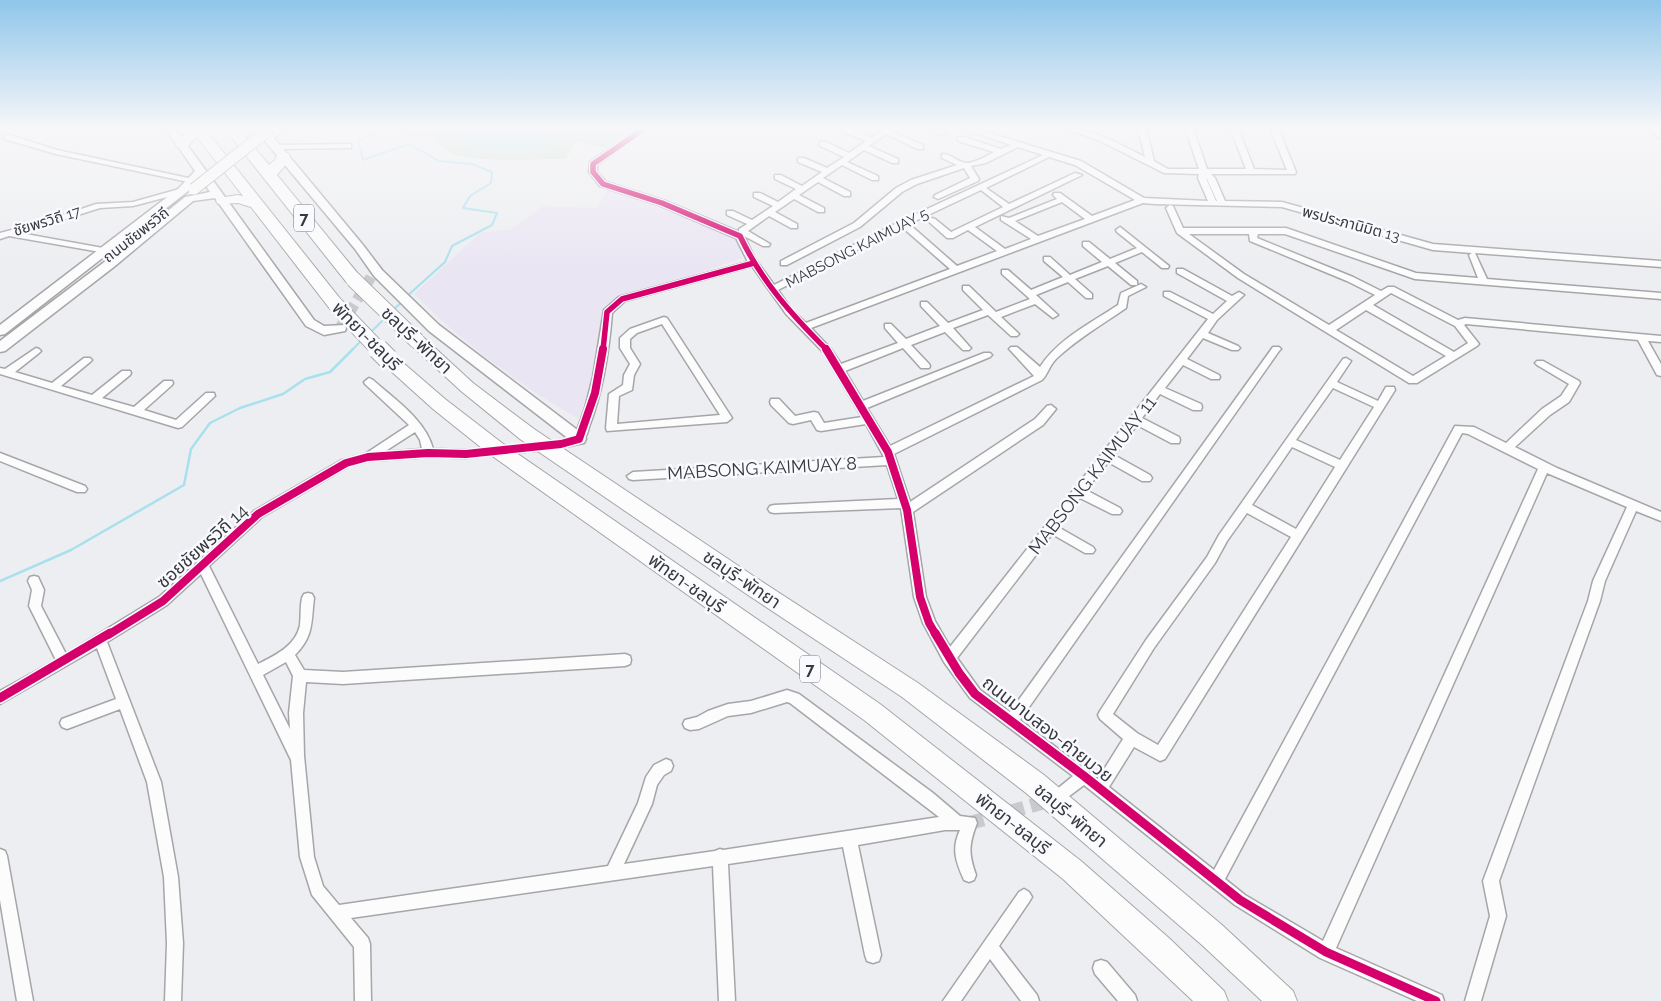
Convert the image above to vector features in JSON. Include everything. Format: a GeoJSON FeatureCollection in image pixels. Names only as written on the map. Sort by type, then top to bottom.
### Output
{"type":"FeatureCollection","features":[{"type":"Feature","properties":{"kind":"highway","name":"พัทยา-ชลบุรี"},"geometry":{"type":"LineString","coordinates":[[233,175],[336,306],[388,359],[439,404],[495,448],[872,712],[1072,870],[1160,949],[1214,1001]]}},
{"type":"Feature","properties":{"kind":"highway","name":"ชลบุรี-พัทยา"},"geometry":{"type":"LineString","coordinates":[[269,176],[353,279],[467,387],[527,434],[753,587],[910,690],[1036,784],[1212,935],[1284,1001]]}},
{"type":"Feature","properties":{"kind":"highway"},"geometry":{"type":"LineString","coordinates":[[220,198],[238,199],[256,204]]}},
{"type":"Feature","properties":{"kind":"street"},"geometry":{"type":"LineString","coordinates":[[136,175],[190,190]]}},
{"type":"Feature","properties":{"kind":"street","name":"ถนนชัยพรวิถี"},"geometry":{"type":"LineString","coordinates":[[0,348],[111,263],[190,190],[199,175]]}},
{"type":"Feature","properties":{"kind":"street"},"geometry":{"type":"LineString","coordinates":[[204,175],[310,323],[319,330],[330,332],[340,328]]}},
{"type":"Feature","properties":{"kind":"street","name":"ถนนชัยพรวิถี"},"geometry":{"type":"LineString","coordinates":[[0,341],[210,175]]}},
{"type":"Feature","properties":{"kind":"street"},"geometry":{"type":"LineString","coordinates":[[298,175],[359,247],[378,277],[471,358],[579,439]]}},
{"type":"Feature","properties":{"kind":"street","name":"ถนนมาบสอง-ค่ายมวย"},"geometry":{"type":"LineString","coordinates":[[595,175],[604,184],[662,203],[740,236],[754,263],[789,312],[828,351],[890,457],[906,506],[920,597],[930,623],[949,658],[975,694],[1084,776],[1240,900],[1326,952],[1436,1001]]}},
{"type":"Feature","properties":{"kind":"street"},"geometry":{"type":"LineString","coordinates":[[766,244],[742,231],[822,175]]}},
{"type":"Feature","properties":{"kind":"street"},"geometry":{"type":"LineString","coordinates":[[868,175],[875,178]]}},
{"type":"Feature","properties":{"kind":"street"},"geometry":{"type":"LineString","coordinates":[[784,263],[857,224],[899,190],[914,182],[935,175]]}},
{"type":"Feature","properties":{"kind":"street"},"geometry":{"type":"LineString","coordinates":[[938,197],[975,179],[972,175]]}},
{"type":"Feature","properties":{"kind":"street","name":"MABSONG KAIMUAY 5"},"geometry":{"type":"LineString","coordinates":[[774,289],[902,224],[1007,175]]}},
{"type":"Feature","properties":{"kind":"street"},"geometry":{"type":"LineString","coordinates":[[932,221],[950,236],[1078,175]]}},
{"type":"Feature","properties":{"kind":"street","name":"พรประภานิมิต 13"},"geometry":{"type":"LineString","coordinates":[[1097,175],[1142,200],[1154,202],[1282,205],[1433,247],[1661,264]]}},
{"type":"Feature","properties":{"kind":"street"},"geometry":{"type":"LineString","coordinates":[[1203,175],[1202,178],[1213,203]]}},
{"type":"Feature","properties":{"kind":"street"},"geometry":{"type":"LineString","coordinates":[[1208,175],[1211,178],[1222,204]]}},
{"type":"Feature","properties":{"kind":"street"},"geometry":{"type":"LineString","coordinates":[[778,178],[802,189]]}},
{"type":"Feature","properties":{"kind":"street"},"geometry":{"type":"LineString","coordinates":[[817,178],[847,194]]}},
{"type":"Feature","properties":{"kind":"street"},"geometry":{"type":"LineString","coordinates":[[1048,188],[1091,219]]}},
{"type":"Feature","properties":{"kind":"street","name":"ถนนชัยพรวิถี"},"geometry":{"type":"LineString","coordinates":[[190,190],[199,196],[220,198]]}},
{"type":"Feature","properties":{"kind":"street","name":"ถนนชัยพรวิถี"},"geometry":{"type":"LineString","coordinates":[[0,331],[103,251],[190,190]]}},
{"type":"Feature","properties":{"kind":"street","name":"ชัยพรวิถี 17"},"geometry":{"type":"LineString","coordinates":[[3,234],[58,220],[99,206],[133,204],[190,190]]}},
{"type":"Feature","properties":{"kind":"street"},"geometry":{"type":"LineString","coordinates":[[986,190],[1008,207]]}},
{"type":"Feature","properties":{"kind":"street"},"geometry":{"type":"LineString","coordinates":[[757,195],[778,205]]}},
{"type":"Feature","properties":{"kind":"street"},"geometry":{"type":"LineString","coordinates":[[793,195],[821,210]]}},
{"type":"Feature","properties":{"kind":"street"},"geometry":{"type":"LineString","coordinates":[[1009,221],[1063,199]]}},
{"type":"Feature","properties":{"kind":"street"},"geometry":{"type":"LineString","coordinates":[[804,327],[1142,200]]}},
{"type":"Feature","properties":{"kind":"street"},"geometry":{"type":"LineString","coordinates":[[1170,208],[1180,232],[1241,276],[1329,330],[1414,381],[1474,344],[1458,324],[1391,289],[1329,330]]}},
{"type":"Feature","properties":{"kind":"street"},"geometry":{"type":"LineString","coordinates":[[768,212],[794,226]]}},
{"type":"Feature","properties":{"kind":"street"},"geometry":{"type":"LineString","coordinates":[[997,212],[1037,240]]}},
{"type":"Feature","properties":{"kind":"street"},"geometry":{"type":"LineString","coordinates":[[730,213],[752,224]]}},
{"type":"Feature","properties":{"kind":"street"},"geometry":{"type":"LineString","coordinates":[[906,226],[956,270]]}},
{"type":"Feature","properties":{"kind":"street"},"geometry":{"type":"LineString","coordinates":[[969,227],[1004,252]]}},
{"type":"Feature","properties":{"kind":"street"},"geometry":{"type":"LineString","coordinates":[[1120,230],[1165,266]]}},
{"type":"Feature","properties":{"kind":"street"},"geometry":{"type":"LineString","coordinates":[[1254,231],[1252,239],[1282,254],[1364,285],[1381,295]]}},
{"type":"Feature","properties":{"kind":"street"},"geometry":{"type":"LineString","coordinates":[[1180,232],[1286,231],[1414,276],[1661,296]]}},
{"type":"Feature","properties":{"kind":"street"},"geometry":{"type":"LineString","coordinates":[[3,234],[103,251]]}},
{"type":"Feature","properties":{"kind":"street"},"geometry":{"type":"LineString","coordinates":[[890,457],[1042,375],[1050,359],[1065,345],[1123,306],[1124,295],[1138,285],[1086,244]]}},
{"type":"Feature","properties":{"kind":"street"},"geometry":{"type":"LineString","coordinates":[[839,369],[946,327],[992,313],[1033,297],[1069,278],[1143,249]]}},
{"type":"Feature","properties":{"kind":"street"},"geometry":{"type":"LineString","coordinates":[[1472,256],[1484,282]]}},
{"type":"Feature","properties":{"kind":"street"},"geometry":{"type":"LineString","coordinates":[[1047,259],[1089,296]]}},
{"type":"Feature","properties":{"kind":"street"},"geometry":{"type":"LineString","coordinates":[[579,439],[586,422],[604,349],[607,312],[622,299],[754,263]]}},
{"type":"Feature","properties":{"kind":"street","name":"MABSONG KAIMUAY 11"},"geometry":{"type":"LineString","coordinates":[[949,658],[1214,318],[1236,298],[1180,271]]}},
{"type":"Feature","properties":{"kind":"street"},"geometry":{"type":"LineString","coordinates":[[1005,272],[1053,315]]}},
{"type":"Feature","properties":{"kind":"street"},"geometry":{"type":"LineString","coordinates":[[966,288],[1014,334]]}},
{"type":"Feature","properties":{"kind":"street"},"geometry":{"type":"LineString","coordinates":[[1167,294],[1214,318]]}},
{"type":"Feature","properties":{"kind":"street"},"geometry":{"type":"LineString","coordinates":[[924,304],[966,348]]}},
{"type":"Feature","properties":{"kind":"street"},"geometry":{"type":"LineString","coordinates":[[1365,305],[1453,356]]}},
{"type":"Feature","properties":{"kind":"street"},"geometry":{"type":"LineString","coordinates":[[664,320],[727,418],[611,428],[614,394],[628,387],[629,375],[635,364],[624,344],[624,339],[628,333],[664,320]]}},
{"type":"Feature","properties":{"kind":"street"},"geometry":{"type":"LineString","coordinates":[[1458,324],[1465,321],[1661,339]]}},
{"type":"Feature","properties":{"kind":"street"},"geometry":{"type":"LineString","coordinates":[[888,326],[925,366]]}},
{"type":"Feature","properties":{"kind":"street"},"geometry":{"type":"LineString","coordinates":[[1202,334],[1235,348]]}},
{"type":"Feature","properties":{"kind":"street"},"geometry":{"type":"LineString","coordinates":[[1641,337],[1661,373]]}},
{"type":"Feature","properties":{"kind":"street"},"geometry":{"type":"LineString","coordinates":[[604,349],[624,344]]}},
{"type":"Feature","properties":{"kind":"street"},"geometry":{"type":"LineString","coordinates":[[1014,349],[1042,375]]}},
{"type":"Feature","properties":{"kind":"street"},"geometry":{"type":"LineString","coordinates":[[1011,720],[1276,349]]}},
{"type":"Feature","properties":{"kind":"street"},"geometry":{"type":"LineString","coordinates":[[4,372],[36,351]]}},
{"type":"Feature","properties":{"kind":"street"},"geometry":{"type":"LineString","coordinates":[[861,406],[987,355]]}},
{"type":"Feature","properties":{"kind":"street"},"geometry":{"type":"LineString","coordinates":[[53,387],[87,360]]}},
{"type":"Feature","properties":{"kind":"street"},"geometry":{"type":"LineString","coordinates":[[1181,360],[1215,377]]}},
{"type":"Feature","properties":{"kind":"street"},"geometry":{"type":"LineString","coordinates":[[1346,361],[1245,507],[1211,560],[1150,644],[1105,715],[1132,738],[1160,754],[1300,536],[1390,390]]}},
{"type":"Feature","properties":{"kind":"street"},"geometry":{"type":"LineString","coordinates":[[1507,448],[1546,412],[1565,399],[1573,388],[1574,383],[1569,378],[1540,363]]}},
{"type":"Feature","properties":{"kind":"street"},"geometry":{"type":"LineString","coordinates":[[4,372],[178,424],[210,396]]}},
{"type":"Feature","properties":{"kind":"street"},"geometry":{"type":"LineString","coordinates":[[94,399],[126,373]]}},
{"type":"Feature","properties":{"kind":"street"},"geometry":{"type":"LineString","coordinates":[[369,382],[416,426],[425,439],[428,453]]}},
{"type":"Feature","properties":{"kind":"street"},"geometry":{"type":"LineString","coordinates":[[136,411],[168,383]]}},
{"type":"Feature","properties":{"kind":"street"},"geometry":{"type":"LineString","coordinates":[[1331,383],[1380,406]]}},
{"type":"Feature","properties":{"kind":"street"},"geometry":{"type":"LineString","coordinates":[[1159,388],[1197,407]]}},
{"type":"Feature","properties":{"kind":"street"},"geometry":{"type":"LineString","coordinates":[[775,402],[793,420],[814,416],[821,427],[869,420]]}},
{"type":"Feature","properties":{"kind":"street"},"geometry":{"type":"LineString","coordinates":[[774,509],[906,506],[1039,422],[1051,409]]}},
{"type":"Feature","properties":{"kind":"street"},"geometry":{"type":"LineString","coordinates":[[1135,420],[1175,440]]}},
{"type":"Feature","properties":{"kind":"street"},"geometry":{"type":"LineString","coordinates":[[368,457],[416,426]]}},
{"type":"Feature","properties":{"kind":"street"},"geometry":{"type":"LineString","coordinates":[[1216,880],[1459,429],[1470,430],[1545,466],[1661,517]]}},
{"type":"Feature","properties":{"kind":"street"},"geometry":{"type":"LineString","coordinates":[[561,444],[579,439]]}},
{"type":"Feature","properties":{"kind":"street"},"geometry":{"type":"LineString","coordinates":[[1290,442],[1343,466]]}},
{"type":"Feature","properties":{"kind":"street","name":"ซอยชัยพรวิถี 14"},"geometry":{"type":"LineString","coordinates":[[0,698],[64,662],[163,601],[258,514],[346,463],[368,457],[428,453],[466,454]]}},
{"type":"Feature","properties":{"kind":"street"},"geometry":{"type":"LineString","coordinates":[[1107,456],[1146,478]]}},
{"type":"Feature","properties":{"kind":"street"},"geometry":{"type":"LineString","coordinates":[[0,457],[81,489]]}},
{"type":"Feature","properties":{"kind":"street","name":"MABSONG KAIMUAY 8"},"geometry":{"type":"LineString","coordinates":[[633,476],[890,457]]}},
{"type":"Feature","properties":{"kind":"street"},"geometry":{"type":"LineString","coordinates":[[1326,952],[1545,466]]}},
{"type":"Feature","properties":{"kind":"street"},"geometry":{"type":"LineString","coordinates":[[1079,492],[1116,512]]}},
{"type":"Feature","properties":{"kind":"street"},"geometry":{"type":"LineString","coordinates":[[1473,1001],[1498,916],[1491,881],[1594,601],[1598,581],[1633,506]]}},
{"type":"Feature","properties":{"kind":"street"},"geometry":{"type":"LineString","coordinates":[[1245,507],[1300,536]]}},
{"type":"Feature","properties":{"kind":"street"},"geometry":{"type":"LineString","coordinates":[[1051,528],[1089,550]]}},
{"type":"Feature","properties":{"kind":"street"},"geometry":{"type":"LineString","coordinates":[[203,566],[298,759]]}},
{"type":"Feature","properties":{"kind":"street"},"geometry":{"type":"LineString","coordinates":[[34,581],[38,590],[35,606],[64,662]]}},
{"type":"Feature","properties":{"kind":"street"},"geometry":{"type":"LineString","coordinates":[[256,672],[288,654],[302,637],[305,628],[308,598]]}},
{"type":"Feature","properties":{"kind":"street"},"geometry":{"type":"LineString","coordinates":[[100,640],[154,782],[171,877],[175,943],[172,1001]]}},
{"type":"Feature","properties":{"kind":"street"},"geometry":{"type":"LineString","coordinates":[[288,654],[300,676],[296,713],[298,759],[307,857],[317,890],[362,944],[363,1001]]}},
{"type":"Feature","properties":{"kind":"street"},"geometry":{"type":"LineString","coordinates":[[300,676],[343,678],[625,660]]}},
{"type":"Feature","properties":{"kind":"street"},"geometry":{"type":"LineString","coordinates":[[690,724],[699,723],[713,715],[728,710],[751,707],[780,697],[794,698],[964,823],[968,831],[962,841],[961,853],[969,875]]}},
{"type":"Feature","properties":{"kind":"street"},"geometry":{"type":"LineString","coordinates":[[67,723],[124,702]]}},
{"type":"Feature","properties":{"kind":"street"},"geometry":{"type":"LineString","coordinates":[[1100,789],[1132,738]]}},
{"type":"Feature","properties":{"kind":"street"},"geometry":{"type":"LineString","coordinates":[[613,872],[644,804],[651,782],[659,770],[666,766]]}},
{"type":"Feature","properties":{"kind":"street"},"geometry":{"type":"LineString","coordinates":[[1056,799],[1084,776]]}},
{"type":"Feature","properties":{"kind":"street"},"geometry":{"type":"LineString","coordinates":[[335,913],[720,856],[849,839],[945,823],[964,823]]}},
{"type":"Feature","properties":{"kind":"street"},"geometry":{"type":"LineString","coordinates":[[849,839],[873,955]]}},
{"type":"Feature","properties":{"kind":"street"},"geometry":{"type":"LineString","coordinates":[[0,856],[25,1001]]}},
{"type":"Feature","properties":{"kind":"street"},"geometry":{"type":"LineString","coordinates":[[720,856],[727,1001]]}},
{"type":"Feature","properties":{"kind":"street"},"geometry":{"type":"LineString","coordinates":[[951,1001],[1024,896]]}},
{"type":"Feature","properties":{"kind":"street"},"geometry":{"type":"LineString","coordinates":[[990,947],[1031,1001]]}},
{"type":"Feature","properties":{"kind":"street"},"geometry":{"type":"LineString","coordinates":[[1101,968],[1129,1001]]}},
{"type":"Feature","properties":{"kind":"shaded area"},"geometry":{"type":"Polygon","coordinates":[[[608,188],[736,238],[742,258],[605,305],[593,373],[579,419],[534,392],[485,357],[414,294],[481,232],[510,230],[543,206],[597,208],[608,188]]]}},
{"type":"Feature","properties":{"kind":"waterway"},"geometry":{"type":"LineString","coordinates":[[406,297],[445,262],[452,246],[492,225],[497,213],[463,208],[470,196],[491,183],[492,175]]}},
{"type":"Feature","properties":{"kind":"waterway"},"geometry":{"type":"LineString","coordinates":[[392,311],[403,301]]}},
{"type":"Feature","properties":{"kind":"waterway"},"geometry":{"type":"LineString","coordinates":[[371,332],[385,318]]}},
{"type":"Feature","properties":{"kind":"waterway"},"geometry":{"type":"LineString","coordinates":[[0,581],[71,550],[184,485],[191,449],[210,423],[240,408],[283,394],[305,379],[330,372],[363,339]]}},
{"type":"Feature","properties":{"kind":"tunnel"},"geometry":{"type":"LineString","coordinates":[[340,328],[371,277]]}},
{"type":"Feature","properties":{"kind":"tunnel"},"geometry":{"type":"LineString","coordinates":[[466,454],[547,446]]}},
{"type":"Feature","properties":{"kind":"tunnel"},"geometry":{"type":"LineString","coordinates":[[970,823],[1052,800]]}},
{"type":"Feature","properties":{"kind":"cycle path"},"geometry":{"type":"LineString","coordinates":[[595,175],[603,184],[662,203],[740,236],[751,259],[789,312],[828,351],[888,452],[907,510],[920,597],[929,623],[959,673],[975,694],[1084,776],[1240,900],[1326,952],[1436,1001]]}},
{"type":"Feature","properties":{"kind":"cycle path"},"geometry":{"type":"LineString","coordinates":[[0,698],[64,662],[163,601],[258,514],[346,463],[368,457],[428,453],[466,454],[561,444],[579,439],[598,377],[607,312],[622,299],[754,263]]}}]}
